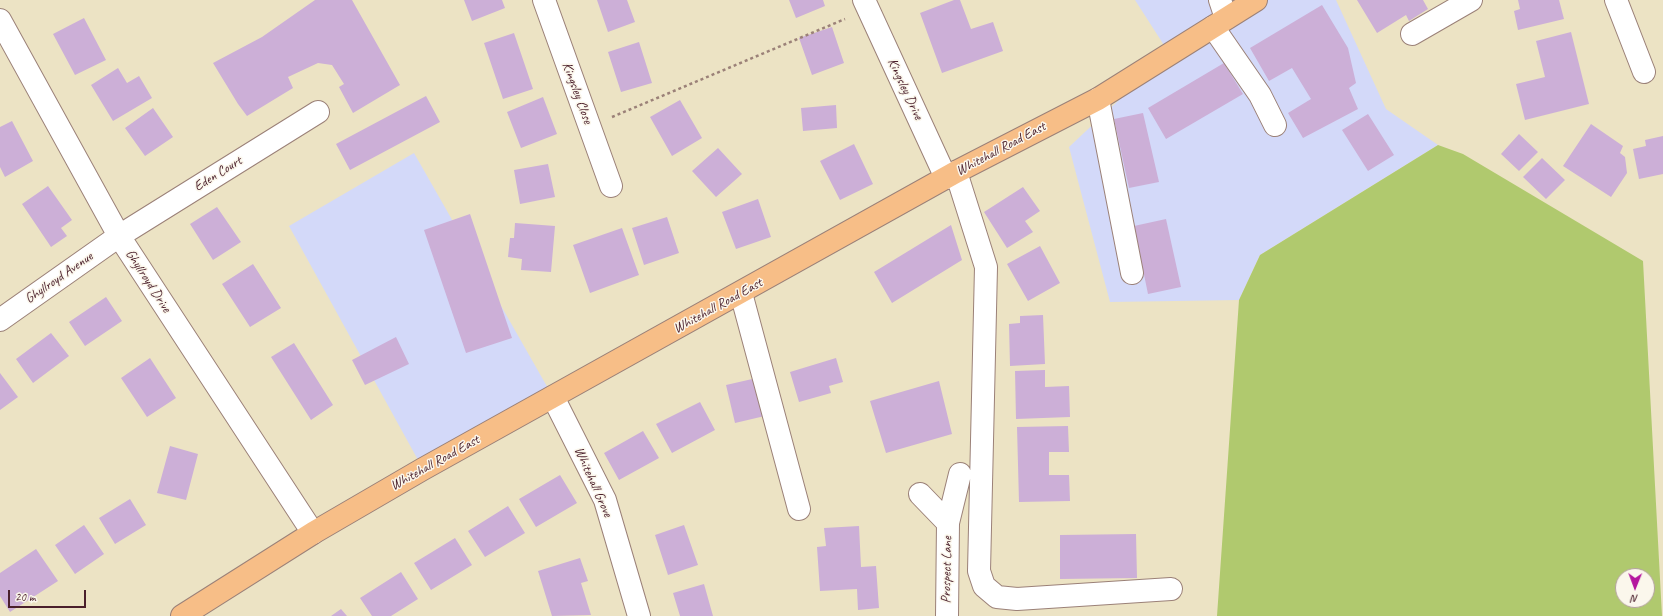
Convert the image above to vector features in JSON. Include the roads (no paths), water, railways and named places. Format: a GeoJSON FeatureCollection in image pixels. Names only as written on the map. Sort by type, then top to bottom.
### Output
{"type":"FeatureCollection","features":[{"type":"Feature","properties":{"kind":"main road","name":"Whitehall Road East"},"geometry":{"type":"LineString","coordinates":[[182,616],[313,533],[423,469],[951,175],[1098,98],[1220,15],[1256,0]]}},
{"type":"Feature","properties":{"kind":"street","name":"Kingsley Close"},"geometry":{"type":"LineString","coordinates":[[544,0],[611,186]]}},
{"type":"Feature","properties":{"kind":"street"},"geometry":{"type":"LineString","coordinates":[[1412,34],[1470,0]]}},
{"type":"Feature","properties":{"kind":"street"},"geometry":{"type":"LineString","coordinates":[[1616,0],[1644,72]]}},
{"type":"Feature","properties":{"kind":"street","name":"Kingsley Drive"},"geometry":{"type":"LineString","coordinates":[[866,4],[951,175],[986,268],[979,571],[984,586],[997,597],[1017,599],[1171,589]]}},
{"type":"Feature","properties":{"kind":"street"},"geometry":{"type":"LineString","coordinates":[[1220,15],[1275,125]]}},
{"type":"Feature","properties":{"kind":"street","name":"Ghyllroyd Drive"},"geometry":{"type":"LineString","coordinates":[[0,20],[119,236],[313,533]]}},
{"type":"Feature","properties":{"kind":"street"},"geometry":{"type":"LineString","coordinates":[[1098,98],[1132,273]]}},
{"type":"Feature","properties":{"kind":"street","name":"Eden Court"},"geometry":{"type":"LineString","coordinates":[[119,236],[318,112]]}},
{"type":"Feature","properties":{"kind":"street","name":"Ghyllroyd Avenue"},"geometry":{"type":"LineString","coordinates":[[0,320],[119,236]]}},
{"type":"Feature","properties":{"kind":"street"},"geometry":{"type":"LineString","coordinates":[[741,293],[799,509]]}},
{"type":"Feature","properties":{"kind":"street","name":"Whitehall Grove"},"geometry":{"type":"LineString","coordinates":[[553,397],[605,500],[639,616]]}},
{"type":"Feature","properties":{"kind":"street","name":"Prospect Lane"},"geometry":{"type":"LineString","coordinates":[[947,616],[948,523],[960,474]]}},
{"type":"Feature","properties":{"kind":"street","name":"Prospect Lane"},"geometry":{"type":"LineString","coordinates":[[920,494],[948,523]]}}]}
